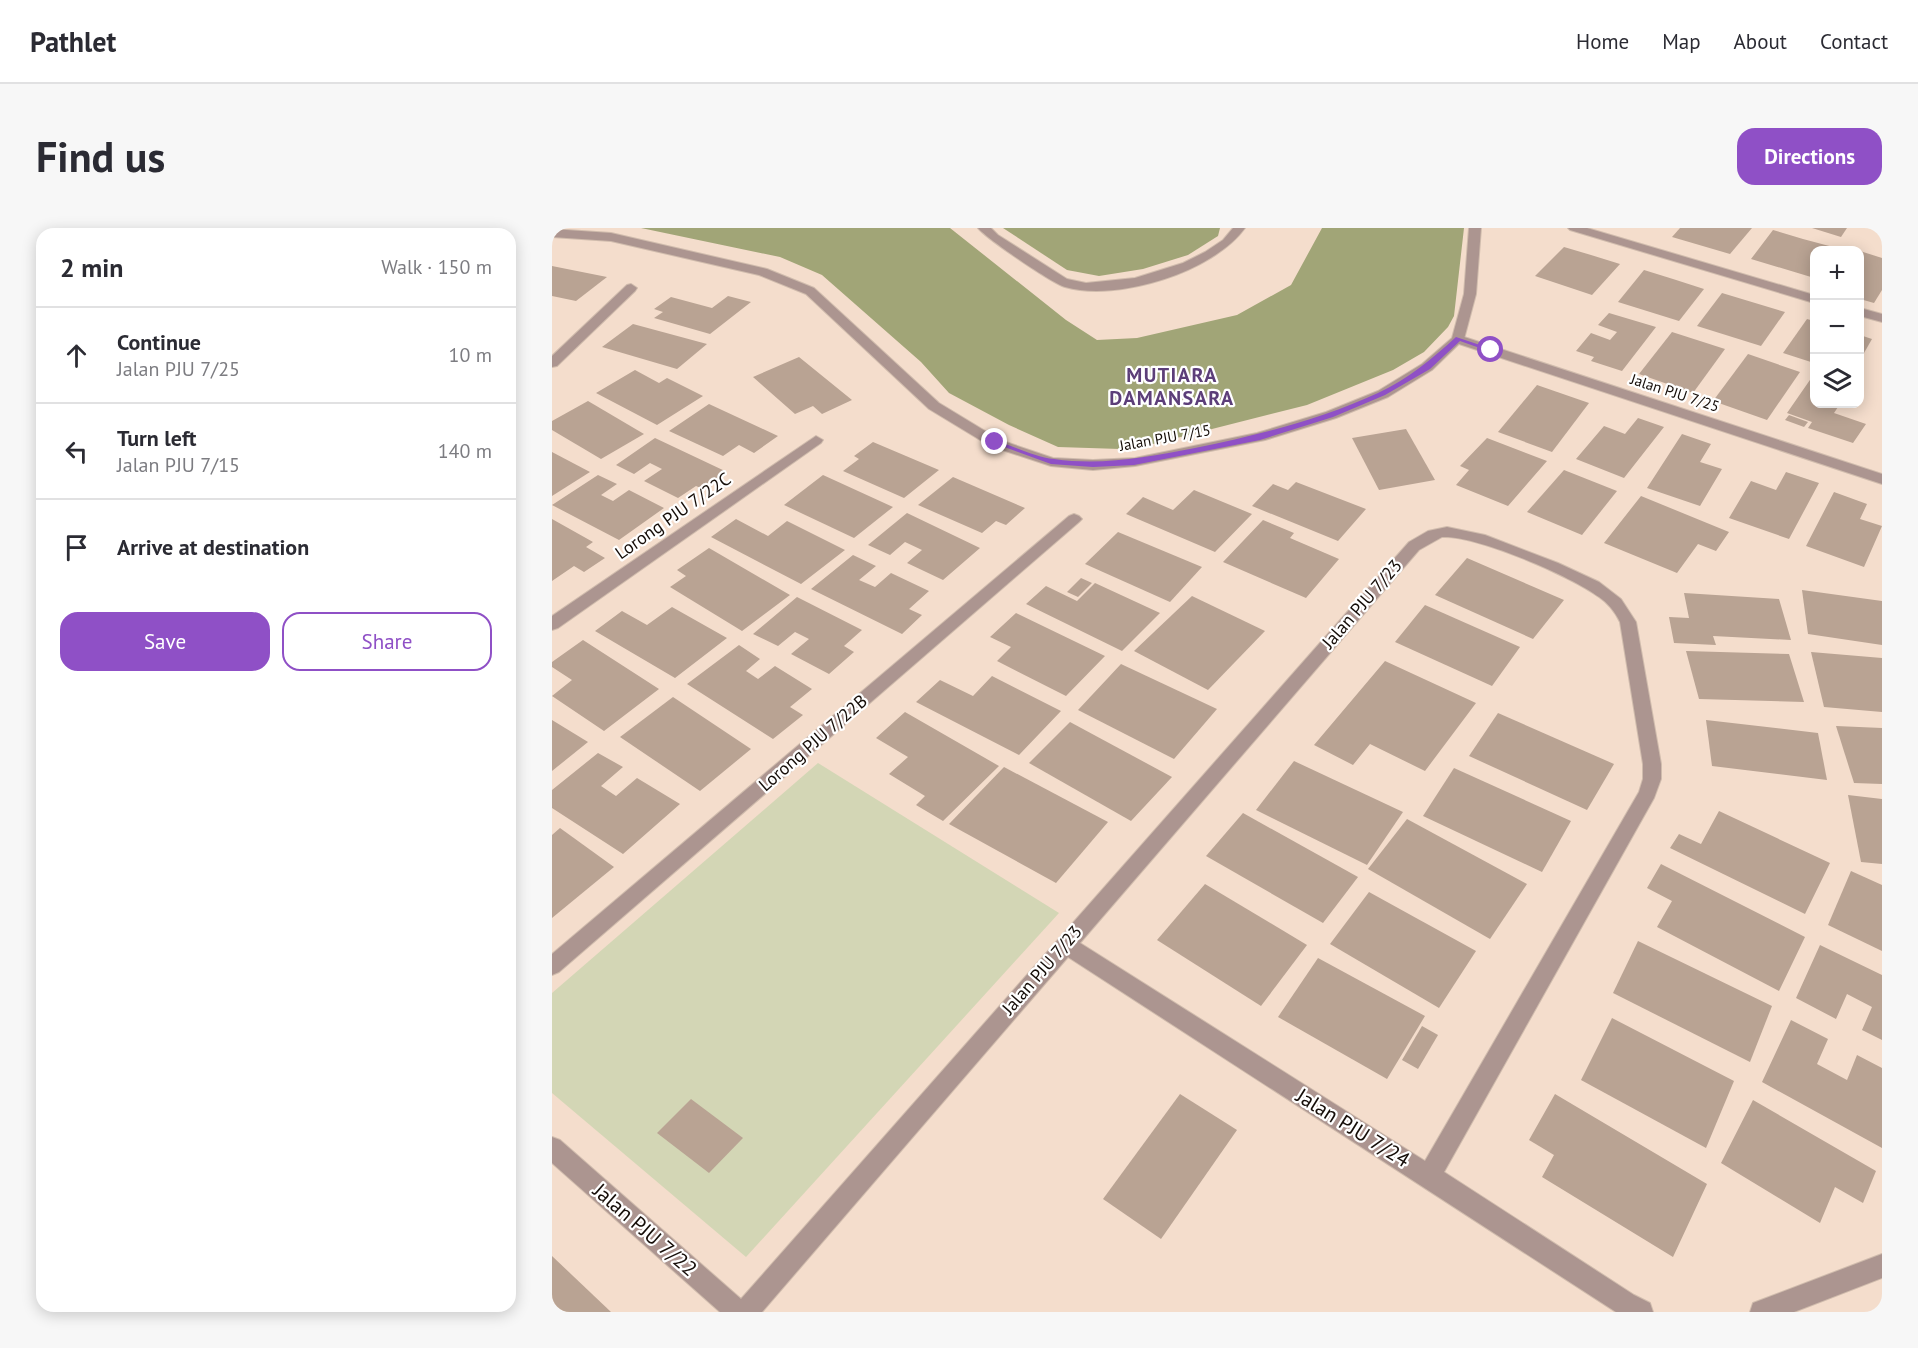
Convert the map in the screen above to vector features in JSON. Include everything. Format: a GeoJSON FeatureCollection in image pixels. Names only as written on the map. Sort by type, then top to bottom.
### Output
{"type":"FeatureCollection","features":[{"type":"Feature","properties":{"kind":"street"},"geometry":{"type":"LineString","coordinates":[[984,228],[994,238],[1068,284],[1104,286],[1133,282],[1194,263],[1215,252],[1236,236],[1239,228]]}},
{"type":"Feature","properties":{"kind":"street"},"geometry":{"type":"LineString","coordinates":[[1458,339],[1470,294],[1475,228]]}},
{"type":"Feature","properties":{"kind":"street"},"geometry":{"type":"LineString","coordinates":[[1574,228],[1810,298]]}},
{"type":"Feature","properties":{"kind":"street","name":"Jalan PJU 7/15"},"geometry":{"type":"LineString","coordinates":[[552,233],[612,237],[763,272],[810,291],[934,406],[995,442],[1051,462],[1093,465],[1134,462],[1260,437],[1330,415],[1383,394],[1427,367],[1458,339]]}},
{"type":"Feature","properties":{"kind":"street"},"geometry":{"type":"LineString","coordinates":[[552,363],[631,288]]}},
{"type":"Feature","properties":{"kind":"street"},"geometry":{"type":"LineString","coordinates":[[1864,313],[1882,318]]}},
{"type":"Feature","properties":{"kind":"street","name":"Jalan PJU 7/25"},"geometry":{"type":"LineString","coordinates":[[1458,339],[1882,479]]}},
{"type":"Feature","properties":{"kind":"street","name":"Lorong PJU 7/22C"},"geometry":{"type":"LineString","coordinates":[[552,624],[816,440]]}},
{"type":"Feature","properties":{"kind":"street","name":"Lorong PJU 7/22B"},"geometry":{"type":"LineString","coordinates":[[552,966],[1074,519]]}},
{"type":"Feature","properties":{"kind":"street","name":"Jalan PJU 7/23"},"geometry":{"type":"LineString","coordinates":[[746,1312],[1364,601],[1414,546],[1429,535],[1448,532],[1470,535],[1588,582],[1620,605],[1628,622],[1652,764],[1652,779],[1648,793],[1429,1176]]}},
{"type":"Feature","properties":{"kind":"street","name":"Jalan PJU 7/24"},"geometry":{"type":"LineString","coordinates":[[1065,945],[1429,1176],[1625,1304],[1641,1312]]}},
{"type":"Feature","properties":{"kind":"street","name":"Jalan PJU 7/22"},"geometry":{"type":"LineString","coordinates":[[552,1148],[738,1312]]}},
{"type":"Feature","properties":{"kind":"street"},"geometry":{"type":"LineString","coordinates":[[1762,1312],[1882,1266]]}},
{"type":"Feature","properties":{"kind":"green space"},"geometry":{"type":"Polygon","coordinates":[[[641,228],[950,228],[1066,320],[1097,340],[1137,338],[1237,315],[1291,285],[1322,228],[1464,228],[1454,316],[1448,327],[1424,352],[1393,370],[1307,405],[1153,444],[1120,449],[1058,447],[1009,425],[949,393],[921,362],[822,275],[780,257],[641,228]]]}},
{"type":"Feature","properties":{"kind":"green space"},"geometry":{"type":"Polygon","coordinates":[[[1003,228],[1220,228],[1218,236],[1188,255],[1143,269],[1099,276],[1067,270],[1003,228]]]}},
{"type":"Feature","properties":{"kind":"green space"},"geometry":{"type":"Polygon","coordinates":[[[818,763],[1059,913],[746,1257],[552,1093],[552,993],[818,763]]]}},
{"type":"Feature","properties":{"kind":"building"},"geometry":{"type":"Polygon","coordinates":[[[1680,228],[1752,228],[1730,254],[1672,237],[1680,228]]]}},
{"type":"Feature","properties":{"kind":"building"},"geometry":{"type":"Polygon","coordinates":[[[1812,228],[1847,228],[1841,237],[1812,228]]]}},
{"type":"Feature","properties":{"kind":"building"},"geometry":{"type":"Polygon","coordinates":[[[1773,230],[1829,246],[1810,246],[1810,277],[1751,259],[1773,230]]]}},
{"type":"Feature","properties":{"kind":"building"},"geometry":{"type":"Polygon","coordinates":[[[1564,247],[1620,264],[1592,295],[1535,276],[1564,247]]]}},
{"type":"Feature","properties":{"kind":"building"},"geometry":{"type":"Polygon","coordinates":[[[1864,252],[1882,258],[1882,290],[1874,303],[1864,300],[1864,252]]]}},
{"type":"Feature","properties":{"kind":"building"},"geometry":{"type":"Polygon","coordinates":[[[552,266],[607,277],[576,301],[552,296],[552,266]]]}},
{"type":"Feature","properties":{"kind":"building"},"geometry":{"type":"Polygon","coordinates":[[[1644,270],[1704,289],[1679,321],[1618,302],[1644,270]]]}},
{"type":"Feature","properties":{"kind":"building"},"geometry":{"type":"Polygon","coordinates":[[[1722,293],[1785,312],[1761,346],[1697,326],[1722,293]]]}},
{"type":"Feature","properties":{"kind":"building"},"geometry":{"type":"Polygon","coordinates":[[[728,296],[751,302],[710,334],[654,318],[663,312],[654,309],[671,297],[712,308],[728,296]]]}},
{"type":"Feature","properties":{"kind":"building"},"geometry":{"type":"Polygon","coordinates":[[[1609,313],[1656,327],[1622,371],[1591,361],[1594,357],[1576,351],[1591,333],[1610,340],[1617,332],[1598,325],[1609,313]]]}},
{"type":"Feature","properties":{"kind":"building"},"geometry":{"type":"Polygon","coordinates":[[[1807,319],[1810,320],[1810,362],[1783,353],[1807,319]]]}},
{"type":"Feature","properties":{"kind":"building"},"geometry":{"type":"Polygon","coordinates":[[[633,324],[707,344],[677,369],[602,347],[633,324]]]}},
{"type":"Feature","properties":{"kind":"building"},"geometry":{"type":"Polygon","coordinates":[[[1672,332],[1725,349],[1693,393],[1639,374],[1672,332]]]}},
{"type":"Feature","properties":{"kind":"building"},"geometry":{"type":"Polygon","coordinates":[[[1864,336],[1872,339],[1864,353],[1864,336]]]}},
{"type":"Feature","properties":{"kind":"building"},"geometry":{"type":"Polygon","coordinates":[[[1748,354],[1800,372],[1767,420],[1713,401],[1748,354]]]}},
{"type":"Feature","properties":{"kind":"building"},"geometry":{"type":"Polygon","coordinates":[[[799,357],[852,400],[822,414],[813,406],[795,414],[753,377],[799,357]]]}},
{"type":"Feature","properties":{"kind":"building"},"geometry":{"type":"Polygon","coordinates":[[[635,370],[659,383],[667,378],[703,396],[657,425],[596,393],[635,370]]]}},
{"type":"Feature","properties":{"kind":"building"},"geometry":{"type":"Polygon","coordinates":[[[1810,380],[1810,408],[1837,408],[1834,413],[1866,424],[1853,443],[1808,428],[1812,422],[1787,413],[1810,380]]]}},
{"type":"Feature","properties":{"kind":"building"},"geometry":{"type":"Polygon","coordinates":[[[1537,385],[1589,403],[1552,452],[1498,432],[1537,385]]]}},
{"type":"Feature","properties":{"kind":"building"},"geometry":{"type":"Polygon","coordinates":[[[588,401],[644,434],[601,459],[552,430],[552,421],[588,401]]]}},
{"type":"Feature","properties":{"kind":"building"},"geometry":{"type":"Polygon","coordinates":[[[709,404],[778,436],[754,453],[739,445],[723,456],[669,431],[709,404]]]}},
{"type":"Feature","properties":{"kind":"building"},"geometry":{"type":"Polygon","coordinates":[[[1789,415],[1808,422],[1804,427],[1785,420],[1789,415]]]}},
{"type":"Feature","properties":{"kind":"building"},"geometry":{"type":"Polygon","coordinates":[[[1638,418],[1664,427],[1624,478],[1576,459],[1604,426],[1625,434],[1638,418]]]}},
{"type":"Feature","properties":{"kind":"building"},"geometry":{"type":"Polygon","coordinates":[[[1406,429],[1435,480],[1379,490],[1352,438],[1406,429]]]}},
{"type":"Feature","properties":{"kind":"building"},"geometry":{"type":"Polygon","coordinates":[[[1682,434],[1711,444],[1700,462],[1722,469],[1700,506],[1647,488],[1682,434]]]}},
{"type":"Feature","properties":{"kind":"building"},"geometry":{"type":"Polygon","coordinates":[[[655,438],[727,472],[703,489],[696,486],[678,498],[644,481],[662,469],[650,463],[634,474],[616,465],[655,438]]]}},
{"type":"Feature","properties":{"kind":"building"},"geometry":{"type":"Polygon","coordinates":[[[1487,438],[1547,461],[1508,506],[1456,485],[1469,470],[1460,466],[1487,438]]]}},
{"type":"Feature","properties":{"kind":"building"},"geometry":{"type":"Polygon","coordinates":[[[873,442],[939,470],[904,498],[843,471],[859,459],[854,456],[873,442]]]}},
{"type":"Feature","properties":{"kind":"building"},"geometry":{"type":"Polygon","coordinates":[[[552,452],[590,472],[552,496],[552,452]]]}},
{"type":"Feature","properties":{"kind":"building"},"geometry":{"type":"Polygon","coordinates":[[[1564,470],[1617,491],[1582,535],[1527,512],[1564,470]]]}},
{"type":"Feature","properties":{"kind":"building"},"geometry":{"type":"Polygon","coordinates":[[[1786,472],[1819,483],[1789,539],[1729,518],[1751,481],[1776,490],[1786,472]]]}},
{"type":"Feature","properties":{"kind":"building"},"geometry":{"type":"Polygon","coordinates":[[[598,475],[617,484],[601,495],[613,501],[629,490],[664,508],[619,540],[552,505],[598,475]]]}},
{"type":"Feature","properties":{"kind":"building"},"geometry":{"type":"Polygon","coordinates":[[[823,475],[893,507],[854,538],[784,505],[823,475]]]}},
{"type":"Feature","properties":{"kind":"building"},"geometry":{"type":"Polygon","coordinates":[[[953,477],[1025,508],[1006,525],[996,521],[982,533],[918,505],[953,477]]]}},
{"type":"Feature","properties":{"kind":"building"},"geometry":{"type":"Polygon","coordinates":[[[1296,482],[1366,509],[1338,541],[1252,506],[1273,484],[1288,490],[1296,482]]]}},
{"type":"Feature","properties":{"kind":"building"},"geometry":{"type":"Polygon","coordinates":[[[1194,490],[1252,514],[1215,552],[1126,514],[1143,497],[1173,510],[1194,490]]]}},
{"type":"Feature","properties":{"kind":"building"},"geometry":{"type":"Polygon","coordinates":[[[1834,492],[1867,504],[1860,519],[1882,526],[1864,567],[1806,546],[1834,492]]]}},
{"type":"Feature","properties":{"kind":"building"},"geometry":{"type":"Polygon","coordinates":[[[1641,496],[1729,532],[1716,551],[1698,544],[1677,573],[1604,543],[1641,496]]]}},
{"type":"Feature","properties":{"kind":"building"},"geometry":{"type":"Polygon","coordinates":[[[907,513],[980,548],[943,580],[907,563],[922,550],[905,542],[890,555],[868,545],[907,513]]]}},
{"type":"Feature","properties":{"kind":"building"},"geometry":{"type":"Polygon","coordinates":[[[552,519],[593,542],[586,547],[605,558],[584,572],[574,566],[552,581],[552,519]]]}},
{"type":"Feature","properties":{"kind":"building"},"geometry":{"type":"Polygon","coordinates":[[[736,519],[768,536],[787,521],[845,550],[801,584],[711,537],[736,519]]]}},
{"type":"Feature","properties":{"kind":"building"},"geometry":{"type":"Polygon","coordinates":[[[1263,520],[1294,533],[1290,538],[1339,559],[1306,598],[1223,562],[1263,520]]]}},
{"type":"Feature","properties":{"kind":"building"},"geometry":{"type":"Polygon","coordinates":[[[1118,532],[1202,567],[1170,602],[1085,564],[1118,532]]]}},
{"type":"Feature","properties":{"kind":"building"},"geometry":{"type":"Polygon","coordinates":[[[709,548],[790,595],[742,631],[670,587],[686,576],[677,570],[709,548]]]}},
{"type":"Feature","properties":{"kind":"building"},"geometry":{"type":"Polygon","coordinates":[[[853,555],[876,566],[859,580],[875,587],[891,573],[929,591],[909,609],[922,615],[902,634],[811,589],[853,555]]]}},
{"type":"Feature","properties":{"kind":"building"},"geometry":{"type":"Polygon","coordinates":[[[1467,558],[1564,600],[1533,639],[1435,595],[1467,558]]]}},
{"type":"Feature","properties":{"kind":"building"},"geometry":{"type":"Polygon","coordinates":[[[1081,578],[1092,583],[1078,597],[1067,592],[1081,578]]]}},
{"type":"Feature","properties":{"kind":"building"},"geometry":{"type":"Polygon","coordinates":[[[1095,583],[1160,613],[1122,651],[1026,604],[1046,586],[1077,601],[1095,583]]]}},
{"type":"Feature","properties":{"kind":"building"},"geometry":{"type":"Polygon","coordinates":[[[1802,590],[1882,601],[1882,645],[1808,634],[1802,590]]]}},
{"type":"Feature","properties":{"kind":"building"},"geometry":{"type":"Polygon","coordinates":[[[1684,593],[1779,599],[1791,640],[1713,636],[1716,645],[1674,643],[1669,617],[1689,618],[1684,593]]]}},
{"type":"Feature","properties":{"kind":"building"},"geometry":{"type":"Polygon","coordinates":[[[1192,596],[1265,631],[1208,690],[1134,651],[1192,596]]]}},
{"type":"Feature","properties":{"kind":"building"},"geometry":{"type":"Polygon","coordinates":[[[797,597],[862,630],[844,646],[854,652],[829,674],[791,654],[809,639],[795,632],[778,646],[753,634],[797,597]]]}},
{"type":"Feature","properties":{"kind":"building"},"geometry":{"type":"Polygon","coordinates":[[[1425,605],[1520,647],[1492,686],[1395,642],[1425,605]]]}},
{"type":"Feature","properties":{"kind":"building"},"geometry":{"type":"Polygon","coordinates":[[[672,607],[727,638],[675,678],[595,631],[622,611],[647,625],[672,607]]]}},
{"type":"Feature","properties":{"kind":"building"},"geometry":{"type":"Polygon","coordinates":[[[1016,613],[1105,656],[1066,696],[997,661],[1011,647],[990,637],[1016,613]]]}},
{"type":"Feature","properties":{"kind":"building"},"geometry":{"type":"Polygon","coordinates":[[[583,640],[659,689],[604,731],[552,696],[572,680],[552,667],[552,662],[583,640]]]}},
{"type":"Feature","properties":{"kind":"building"},"geometry":{"type":"Polygon","coordinates":[[[739,645],[760,659],[746,671],[758,679],[775,666],[812,689],[790,707],[803,715],[773,739],[687,684],[739,645]]]}},
{"type":"Feature","properties":{"kind":"building"},"geometry":{"type":"Polygon","coordinates":[[[1686,651],[1789,654],[1804,702],[1699,699],[1686,651]]]}},
{"type":"Feature","properties":{"kind":"building"},"geometry":{"type":"Polygon","coordinates":[[[1811,652],[1882,658],[1882,712],[1824,707],[1811,652]]]}},
{"type":"Feature","properties":{"kind":"building"},"geometry":{"type":"Polygon","coordinates":[[[1385,661],[1476,703],[1425,771],[1370,744],[1353,765],[1314,745],[1385,661]]]}},
{"type":"Feature","properties":{"kind":"building"},"geometry":{"type":"Polygon","coordinates":[[[1121,664],[1217,709],[1174,759],[1078,710],[1121,664]]]}},
{"type":"Feature","properties":{"kind":"building"},"geometry":{"type":"Polygon","coordinates":[[[992,676],[1061,711],[1019,755],[916,702],[940,680],[973,696],[992,676]]]}},
{"type":"Feature","properties":{"kind":"building"},"geometry":{"type":"Polygon","coordinates":[[[673,697],[751,749],[700,791],[620,737],[673,697]]]}},
{"type":"Feature","properties":{"kind":"building"},"geometry":{"type":"Polygon","coordinates":[[[905,712],[999,766],[943,821],[916,805],[925,796],[889,774],[908,757],[876,738],[905,712]]]}},
{"type":"Feature","properties":{"kind":"building"},"geometry":{"type":"Polygon","coordinates":[[[1498,713],[1614,764],[1587,810],[1469,756],[1498,713]]]}},
{"type":"Feature","properties":{"kind":"building"},"geometry":{"type":"Polygon","coordinates":[[[552,720],[588,742],[552,771],[552,720]]]}},
{"type":"Feature","properties":{"kind":"building"},"geometry":{"type":"Polygon","coordinates":[[[1706,720],[1818,733],[1827,780],[1712,766],[1706,720]]]}},
{"type":"Feature","properties":{"kind":"building"},"geometry":{"type":"Polygon","coordinates":[[[1070,722],[1172,777],[1131,821],[1029,763],[1070,722]]]}},
{"type":"Feature","properties":{"kind":"building"},"geometry":{"type":"Polygon","coordinates":[[[1836,726],[1882,728],[1882,784],[1854,783],[1836,726]]]}},
{"type":"Feature","properties":{"kind":"building"},"geometry":{"type":"Polygon","coordinates":[[[598,753],[623,767],[601,786],[616,796],[637,778],[680,804],[623,854],[552,808],[552,790],[598,753]]]}},
{"type":"Feature","properties":{"kind":"building"},"geometry":{"type":"Polygon","coordinates":[[[1294,761],[1403,812],[1367,865],[1256,810],[1294,761]]]}},
{"type":"Feature","properties":{"kind":"building"},"geometry":{"type":"Polygon","coordinates":[[[1004,767],[1108,822],[1056,883],[949,824],[1004,767]]]}},
{"type":"Feature","properties":{"kind":"building"},"geometry":{"type":"Polygon","coordinates":[[[1454,768],[1571,821],[1542,872],[1423,816],[1454,768]]]}},
{"type":"Feature","properties":{"kind":"building"},"geometry":{"type":"Polygon","coordinates":[[[1848,795],[1882,799],[1882,864],[1861,862],[1848,795]]]}},
{"type":"Feature","properties":{"kind":"building"},"geometry":{"type":"Polygon","coordinates":[[[1719,811],[1830,863],[1805,914],[1670,848],[1679,834],[1701,844],[1719,811]]]}},
{"type":"Feature","properties":{"kind":"building"},"geometry":{"type":"Polygon","coordinates":[[[1243,813],[1358,877],[1323,923],[1206,856],[1243,813]]]}},
{"type":"Feature","properties":{"kind":"building"},"geometry":{"type":"Polygon","coordinates":[[[1407,819],[1527,884],[1490,939],[1368,869],[1407,819]]]}},
{"type":"Feature","properties":{"kind":"building"},"geometry":{"type":"Polygon","coordinates":[[[560,828],[614,867],[552,918],[552,835],[560,828]]]}},
{"type":"Feature","properties":{"kind":"building"},"geometry":{"type":"Polygon","coordinates":[[[1661,864],[1805,937],[1779,991],[1657,927],[1672,901],[1647,888],[1661,864]]]}},
{"type":"Feature","properties":{"kind":"building"},"geometry":{"type":"Polygon","coordinates":[[[1851,871],[1882,885],[1882,951],[1828,925],[1851,871]]]}},
{"type":"Feature","properties":{"kind":"building"},"geometry":{"type":"Polygon","coordinates":[[[1205,884],[1307,945],[1261,1006],[1157,940],[1205,884]]]}},
{"type":"Feature","properties":{"kind":"building"},"geometry":{"type":"Polygon","coordinates":[[[1369,892],[1476,951],[1439,1008],[1330,944],[1369,892]]]}},
{"type":"Feature","properties":{"kind":"building"},"geometry":{"type":"Polygon","coordinates":[[[1638,941],[1772,1006],[1750,1062],[1613,993],[1638,941]]]}},
{"type":"Feature","properties":{"kind":"building"},"geometry":{"type":"Polygon","coordinates":[[[1820,945],[1882,975],[1882,1040],[1862,1030],[1872,1007],[1847,994],[1836,1019],[1796,998],[1820,945]]]}},
{"type":"Feature","properties":{"kind":"building"},"geometry":{"type":"Polygon","coordinates":[[[1318,958],[1425,1016],[1387,1079],[1278,1017],[1318,958]]]}},
{"type":"Feature","properties":{"kind":"building"},"geometry":{"type":"Polygon","coordinates":[[[1612,1018],[1734,1081],[1706,1148],[1581,1080],[1612,1018]]]}},
{"type":"Feature","properties":{"kind":"building"},"geometry":{"type":"Polygon","coordinates":[[[1791,1020],[1828,1039],[1817,1064],[1847,1080],[1857,1055],[1882,1068],[1882,1148],[1762,1082],[1791,1020]]]}},
{"type":"Feature","properties":{"kind":"building"},"geometry":{"type":"Polygon","coordinates":[[[1422,1026],[1438,1035],[1418,1069],[1402,1060],[1422,1026]]]}},
{"type":"Feature","properties":{"kind":"building"},"geometry":{"type":"Polygon","coordinates":[[[1180,1094],[1237,1130],[1161,1239],[1103,1199],[1180,1094]]]}},
{"type":"Feature","properties":{"kind":"building"},"geometry":{"type":"Polygon","coordinates":[[[1555,1094],[1707,1184],[1673,1257],[1542,1177],[1554,1155],[1529,1140],[1555,1094]]]}},
{"type":"Feature","properties":{"kind":"building"},"geometry":{"type":"Polygon","coordinates":[[[691,1099],[743,1138],[709,1173],[657,1133],[691,1099]]]}},
{"type":"Feature","properties":{"kind":"building"},"geometry":{"type":"Polygon","coordinates":[[[1753,1100],[1876,1171],[1863,1203],[1835,1187],[1820,1223],[1721,1163],[1753,1100]]]}},
{"type":"Feature","properties":{"kind":"building"},"geometry":{"type":"Polygon","coordinates":[[[552,1256],[611,1312],[552,1312],[552,1256]]]}},
{"type":"Feature","properties":{"kind":"district","name":"MUTIARA DAMANSARA"},"geometry":{"type":"Point","coordinates":[1172,386]}},
{"type":"Feature","properties":{"kind":"route"},"geometry":{"type":"LineString","coordinates":[[995,442],[1051,462],[1093,465],[1134,462],[1260,437],[1330,415],[1383,394],[1427,367],[1458,339],[1491,350]]}}]}
